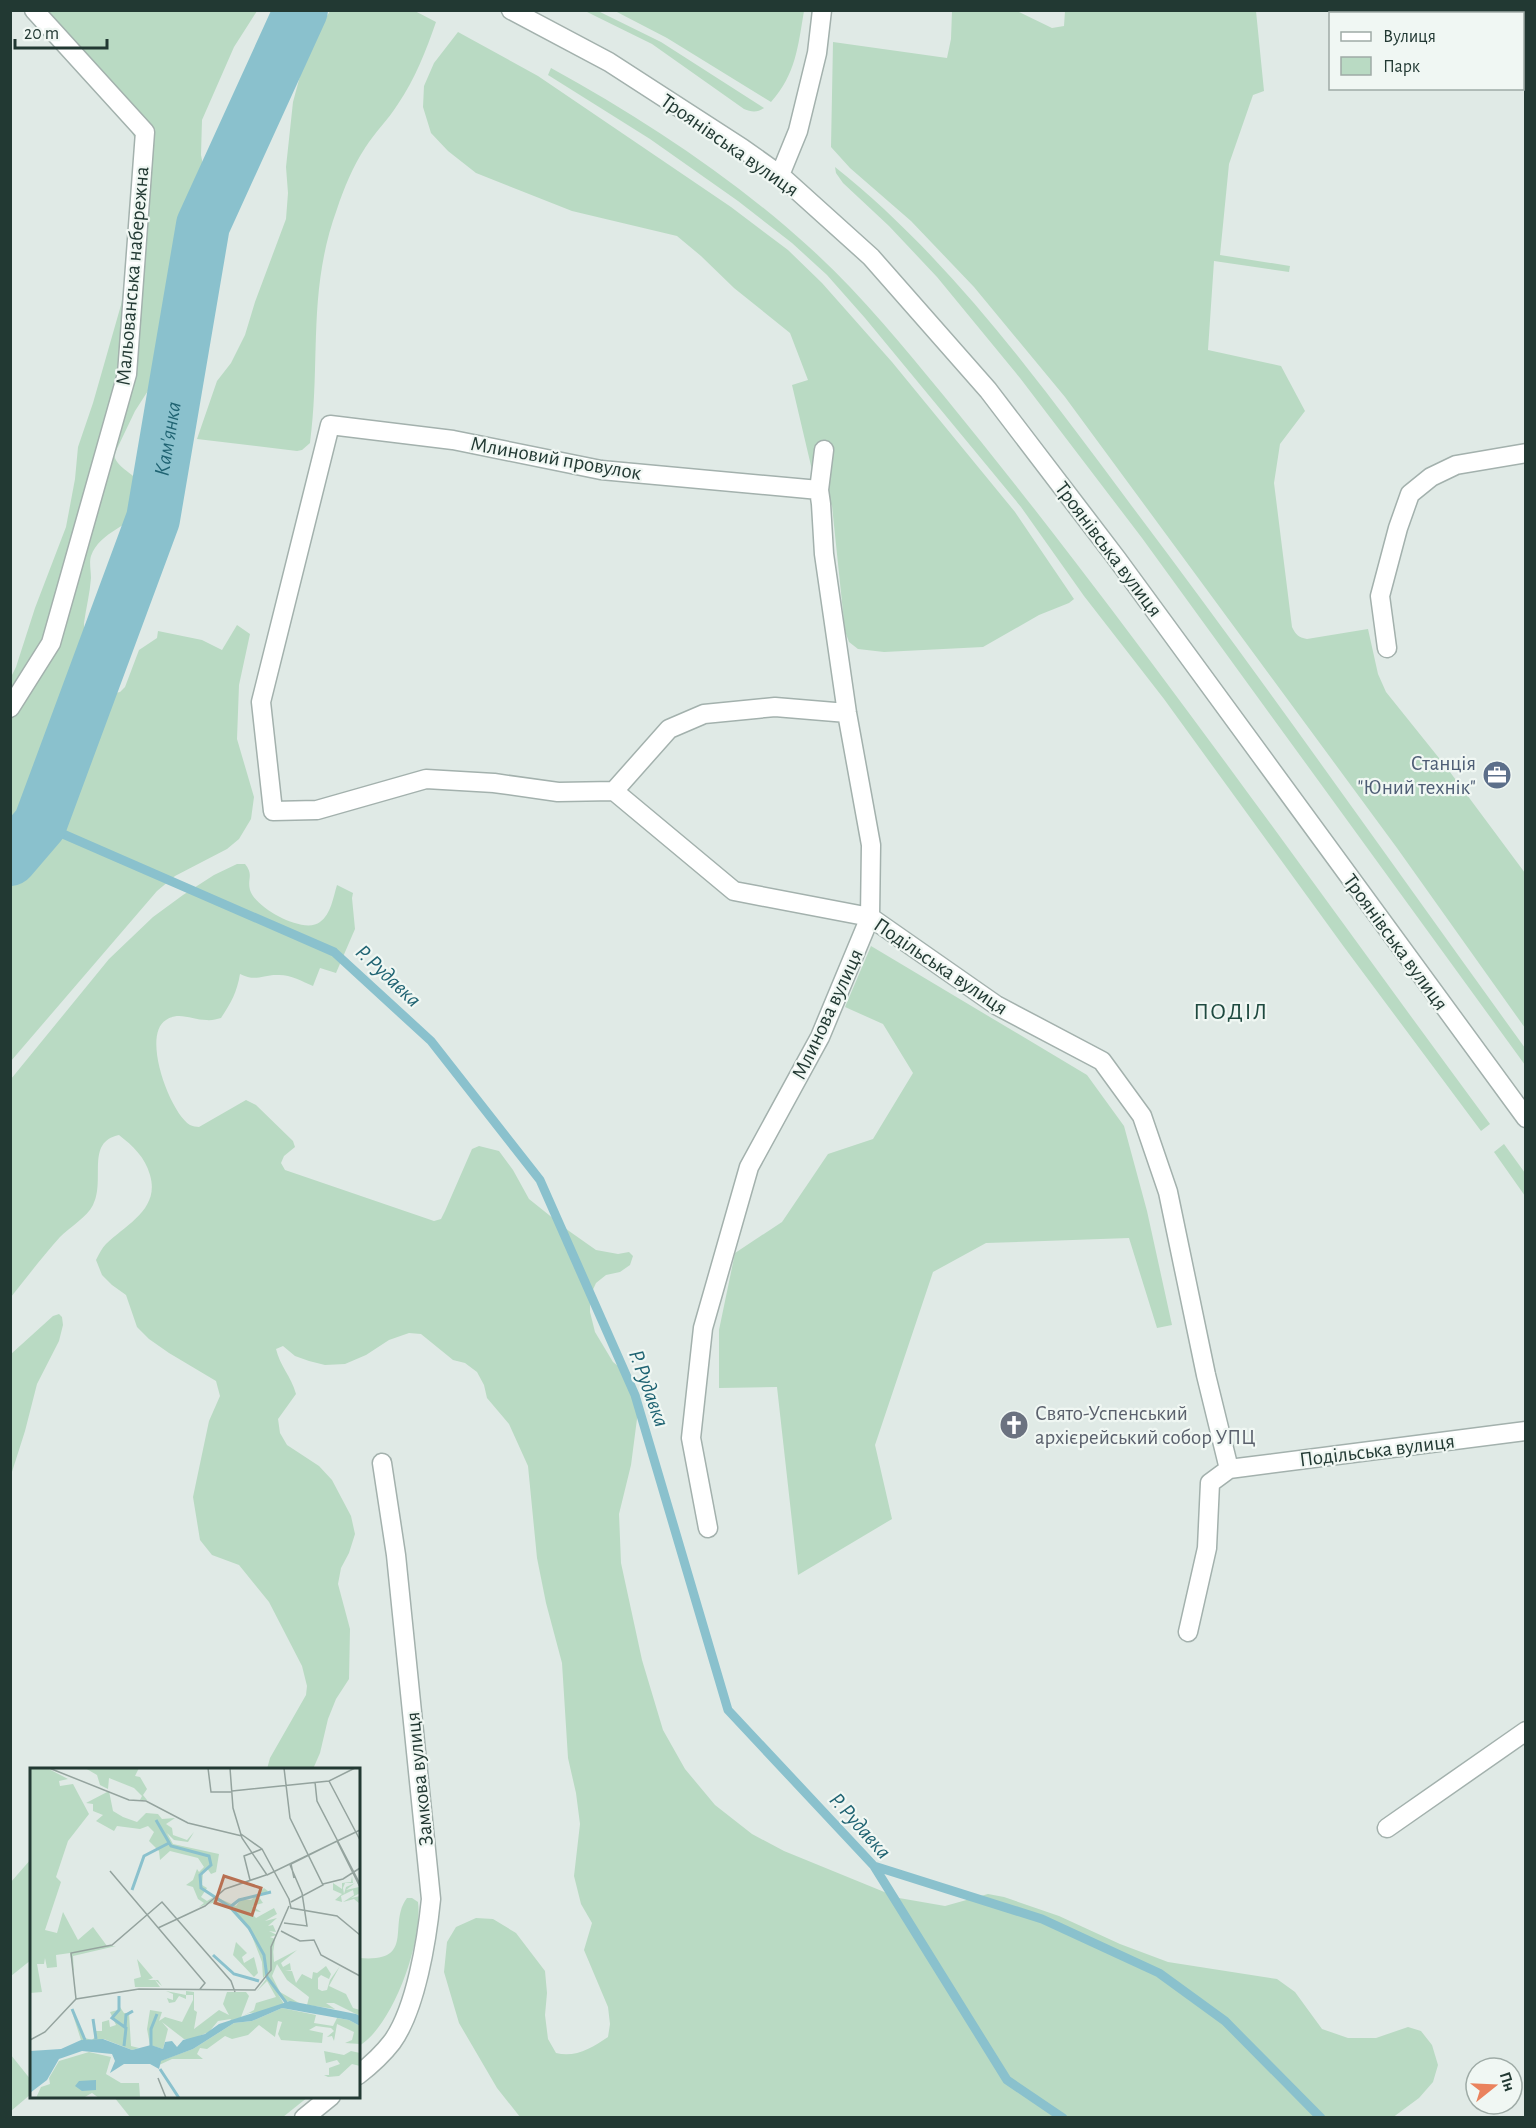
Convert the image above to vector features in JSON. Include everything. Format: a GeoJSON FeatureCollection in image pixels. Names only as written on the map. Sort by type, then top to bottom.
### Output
{"type":"FeatureCollection","features":[{"type":"Feature","properties":{"kind":"street","name":"Мальованська набережна"},"geometry":{"type":"LineString","coordinates":[[10,708],[51,643],[128,374],[145,132],[33,10]]}},
{"type":"Feature","properties":{"kind":"street","name":"Троянівська вулиця"},"geometry":{"type":"LineString","coordinates":[[511,10],[609,62],[724,135],[780,175],[871,257],[988,390],[1148,599],[1526,1118]]}},
{"type":"Feature","properties":{"kind":"street"},"geometry":{"type":"LineString","coordinates":[[780,175],[798,131],[817,53],[822,10]]}},
{"type":"Feature","properties":{"kind":"street","name":"Млиновий провулок"},"geometry":{"type":"LineString","coordinates":[[614,791],[558,792],[494,783],[426,779],[317,810],[273,811],[261,702],[330,425],[453,440],[601,470],[819,490]]}},
{"type":"Feature","properties":{"kind":"street","name":"Млинова вулиця"},"geometry":{"type":"LineString","coordinates":[[708,1528],[691,1438],[703,1328],[749,1167],[820,1037],[870,917],[871,845],[847,713],[824,554],[819,490],[824,450]]}},
{"type":"Feature","properties":{"kind":"street"},"geometry":{"type":"LineString","coordinates":[[1387,648],[1380,596],[1398,528],[1410,494],[1431,477],[1456,465],[1526,453]]}},
{"type":"Feature","properties":{"kind":"street"},"geometry":{"type":"LineString","coordinates":[[614,791],[669,729],[704,714],[775,707],[847,713]]}},
{"type":"Feature","properties":{"kind":"street","name":"Подільська вулиця"},"geometry":{"type":"LineString","coordinates":[[614,791],[734,891],[870,917],[996,1005],[1102,1061],[1142,1116],[1168,1192],[1206,1376],[1229,1469],[1526,1431]]}},
{"type":"Feature","properties":{"kind":"street","name":"Замкова вулиця"},"geometry":{"type":"LineString","coordinates":[[360,2073],[373,2063],[393,2040],[405,2016],[427,1941],[431,1899],[396,1555],[382,1463]]}},
{"type":"Feature","properties":{"kind":"street"},"geometry":{"type":"LineString","coordinates":[[1188,1632],[1207,1548],[1210,1483],[1229,1469]]}},
{"type":"Feature","properties":{"kind":"street"},"geometry":{"type":"LineString","coordinates":[[1387,1828],[1526,1731]]}},
{"type":"Feature","properties":{"kind":"street"},"geometry":{"type":"LineString","coordinates":[[304,2118],[330,2098]]}},
{"type":"Feature","properties":{"kind":"green space"},"geometry":{"type":"Polygon","coordinates":[[[413,10],[436,22],[428,44],[404,94],[369,142],[349,177],[328,239],[318,297],[310,443],[297,451],[197,439],[217,381],[231,363],[245,335],[286,219],[288,193],[286,167],[293,102],[307,50],[330,11],[413,10]]]}},
{"type":"Feature","properties":{"kind":"green space"},"geometry":{"type":"Polygon","coordinates":[[[42,11],[257,11],[234,47],[202,120],[201,155],[206,180],[223,224],[224,249],[198,285],[189,306],[180,341],[135,411],[114,455],[116,461],[141,486],[142,504],[131,519],[104,538],[91,556],[84,646],[79,667],[55,727],[42,770],[11,821],[11,677],[66,527],[78,447],[121,305],[139,195],[139,155],[135,139],[113,93],[42,11]]]}},
{"type":"Feature","properties":{"kind":"green space"},"geometry":{"type":"Polygon","coordinates":[[[585,11],[598,11],[661,42],[764,108],[754,112],[744,109],[652,44],[585,11]]]}},
{"type":"Feature","properties":{"kind":"green space"},"geometry":{"type":"Polygon","coordinates":[[[615,11],[804,11],[795,59],[786,81],[771,102],[667,38],[615,11]]]}},
{"type":"Feature","properties":{"kind":"green space"},"geometry":{"type":"Polygon","coordinates":[[[952,11],[1017,11],[1052,28],[1064,26],[1065,11],[1256,11],[1264,91],[1253,95],[1229,164],[1220,255],[1290,266],[1289,272],[1214,261],[1208,350],[1281,366],[1305,411],[1280,444],[1274,483],[1292,627],[1295,632],[1307,639],[1368,629],[1378,674],[1386,692],[1447,768],[1525,873],[1525,1028],[1397,848],[1065,397],[974,287],[911,221],[850,168],[831,147],[833,42],[947,58],[951,39],[952,11]]]}},
{"type":"Feature","properties":{"kind":"green space"},"geometry":{"type":"Polygon","coordinates":[[[458,32],[538,76],[731,207],[788,250],[822,283],[892,362],[1015,512],[1074,599],[1039,615],[983,647],[884,652],[858,649],[849,642],[845,631],[832,506],[812,470],[792,385],[808,380],[790,333],[734,288],[677,236],[572,211],[476,173],[448,151],[431,133],[423,107],[424,86],[434,63],[458,32]]]}},
{"type":"Feature","properties":{"kind":"green space"},"geometry":{"type":"Polygon","coordinates":[[[551,68],[619,107],[718,173],[780,221],[809,247],[879,319],[1057,538],[1231,769],[1490,1124],[1481,1131],[1164,699],[1084,596],[1021,507],[827,275],[792,243],[738,201],[650,139],[548,75],[551,68]]]}},
{"type":"Feature","properties":{"kind":"green space"},"geometry":{"type":"Polygon","coordinates":[[[835,167],[918,242],[956,283],[1064,415],[1231,640],[1525,1048],[1525,1065],[1142,538],[1020,378],[937,277],[889,226],[843,183],[835,167]]]}},
{"type":"Feature","properties":{"kind":"green space"},"geometry":{"type":"Polygon","coordinates":[[[237,625],[250,634],[239,685],[237,739],[254,797],[251,819],[239,839],[227,849],[175,876],[157,891],[11,1061],[11,886],[51,842],[66,818],[76,797],[86,761],[111,694],[120,692],[125,687],[139,650],[157,638],[158,631],[202,640],[222,650],[237,625]]]}},
{"type":"Feature","properties":{"kind":"green space"},"geometry":{"type":"Polygon","coordinates":[[[237,864],[245,864],[250,874],[250,890],[254,897],[281,918],[303,925],[313,925],[324,919],[337,885],[353,893],[355,929],[336,973],[320,968],[313,986],[282,975],[255,978],[240,974],[233,997],[221,1018],[201,1020],[176,1016],[166,1020],[159,1028],[156,1041],[157,1057],[167,1090],[182,1118],[190,1125],[199,1127],[246,1100],[256,1105],[293,1141],[295,1147],[284,1156],[281,1163],[285,1170],[434,1221],[441,1219],[472,1149],[479,1146],[499,1151],[513,1170],[529,1199],[569,1231],[596,1250],[618,1254],[629,1252],[633,1256],[630,1265],[620,1272],[606,1275],[596,1283],[590,1296],[590,1312],[595,1332],[613,1362],[629,1375],[640,1396],[631,1465],[619,1514],[621,1563],[642,1660],[663,1730],[685,1769],[715,1805],[752,1834],[784,1851],[899,1898],[945,1906],[988,1894],[1004,1897],[1059,1916],[1120,1944],[1168,1962],[1277,1979],[1295,1992],[1322,2029],[1348,2038],[1376,2038],[1408,2027],[1421,2031],[1432,2045],[1438,2065],[1433,2082],[1419,2098],[1392,2118],[520,2117],[497,2088],[459,2023],[444,1972],[447,1942],[456,1927],[476,1918],[493,1919],[516,1933],[545,1971],[547,1993],[545,2015],[548,2039],[556,2053],[577,2053],[590,2048],[608,2037],[610,2024],[608,2007],[584,1950],[592,1923],[581,1904],[574,1876],[580,1824],[568,1758],[562,1663],[537,1558],[528,1466],[509,1424],[487,1398],[484,1385],[477,1372],[465,1363],[453,1360],[421,1334],[409,1333],[389,1340],[366,1355],[345,1364],[325,1365],[295,1356],[283,1346],[276,1349],[296,1394],[278,1419],[280,1433],[287,1445],[319,1466],[332,1480],[351,1516],[355,1534],[341,1568],[338,1584],[350,1629],[349,1679],[336,1699],[328,1719],[320,1753],[313,1768],[267,1768],[270,1758],[306,1695],[307,1686],[302,1666],[269,1602],[239,1565],[212,1555],[200,1540],[193,1497],[209,1421],[220,1396],[216,1381],[169,1353],[137,1327],[126,1295],[102,1275],[96,1260],[106,1244],[140,1215],[150,1197],[152,1187],[150,1175],[142,1157],[119,1135],[102,1145],[98,1163],[98,1184],[93,1205],[83,1218],[60,1237],[11,1297],[11,1079],[109,959],[153,917],[214,875],[237,864]]]}},
{"type":"Feature","properties":{"kind":"green space"},"geometry":{"type":"Polygon","coordinates":[[[871,946],[1087,1075],[1124,1126],[1147,1211],[1172,1325],[1157,1328],[1129,1238],[986,1243],[933,1272],[875,1445],[892,1519],[798,1575],[777,1387],[719,1388],[719,1330],[735,1253],[782,1222],[828,1154],[873,1139],[913,1073],[883,1024],[845,1007],[871,946]]]}},
{"type":"Feature","properties":{"kind":"green space"},"geometry":{"type":"Polygon","coordinates":[[[1504,1144],[1525,1173],[1525,1196],[1494,1152],[1504,1144]]]}},
{"type":"Feature","properties":{"kind":"green space"},"geometry":{"type":"Polygon","coordinates":[[[59,1314],[63,1325],[59,1341],[37,1384],[11,1475],[11,1354],[53,1316],[59,1314]]]}},
{"type":"Feature","properties":{"kind":"green space"},"geometry":{"type":"Polygon","coordinates":[[[30,1860],[30,1961],[11,1976],[11,1882],[30,1860]]]}},
{"type":"Feature","properties":{"kind":"green space"},"geometry":{"type":"Polygon","coordinates":[[[407,1898],[418,1902],[416,1938],[410,1959],[394,2002],[383,2021],[372,2036],[360,2045],[360,1958],[377,1958],[388,1954],[394,1948],[402,1908],[407,1898]]]}},
{"type":"Feature","properties":{"kind":"green space"},"geometry":{"type":"Polygon","coordinates":[[[11,2055],[30,2079],[30,2095],[11,2111],[11,2055]]]}},
{"type":"Feature","properties":{"kind":"green space"},"geometry":{"type":"Polygon","coordinates":[[[115,2098],[307,2098],[283,2117],[130,2117],[115,2098]]]}},
{"type":"Feature","properties":{"kind":"waterway","name":"Кам'янка"},"geometry":{"type":"LineString","coordinates":[[10,859],[40,824],[153,519],[203,225],[301,10]]}},
{"type":"Feature","properties":{"kind":"waterway","name":"Р. Рудавка"},"geometry":{"type":"LineString","coordinates":[[40,824],[334,952],[431,1041],[540,1180],[635,1395],[728,1710],[874,1866],[1007,2080],[1063,2118]]}},
{"type":"Feature","properties":{"kind":"waterway"},"geometry":{"type":"LineString","coordinates":[[874,1866],[1042,1919],[1159,1973],[1225,2021],[1321,2118]]}},
{"type":"Feature","properties":{"kind":"place","name":"Станція \"Юний технік\""},"geometry":{"type":"Point","coordinates":[1497,775]}},
{"type":"Feature","properties":{"kind":"place","name":"Свято-Успенський архієрейський собор УПЦ"},"geometry":{"type":"Point","coordinates":[1014,1425]}},
{"type":"Feature","properties":{"kind":"district","name":"ПОДІЛ"},"geometry":{"type":"Point","coordinates":[1231,1011]}}]}
